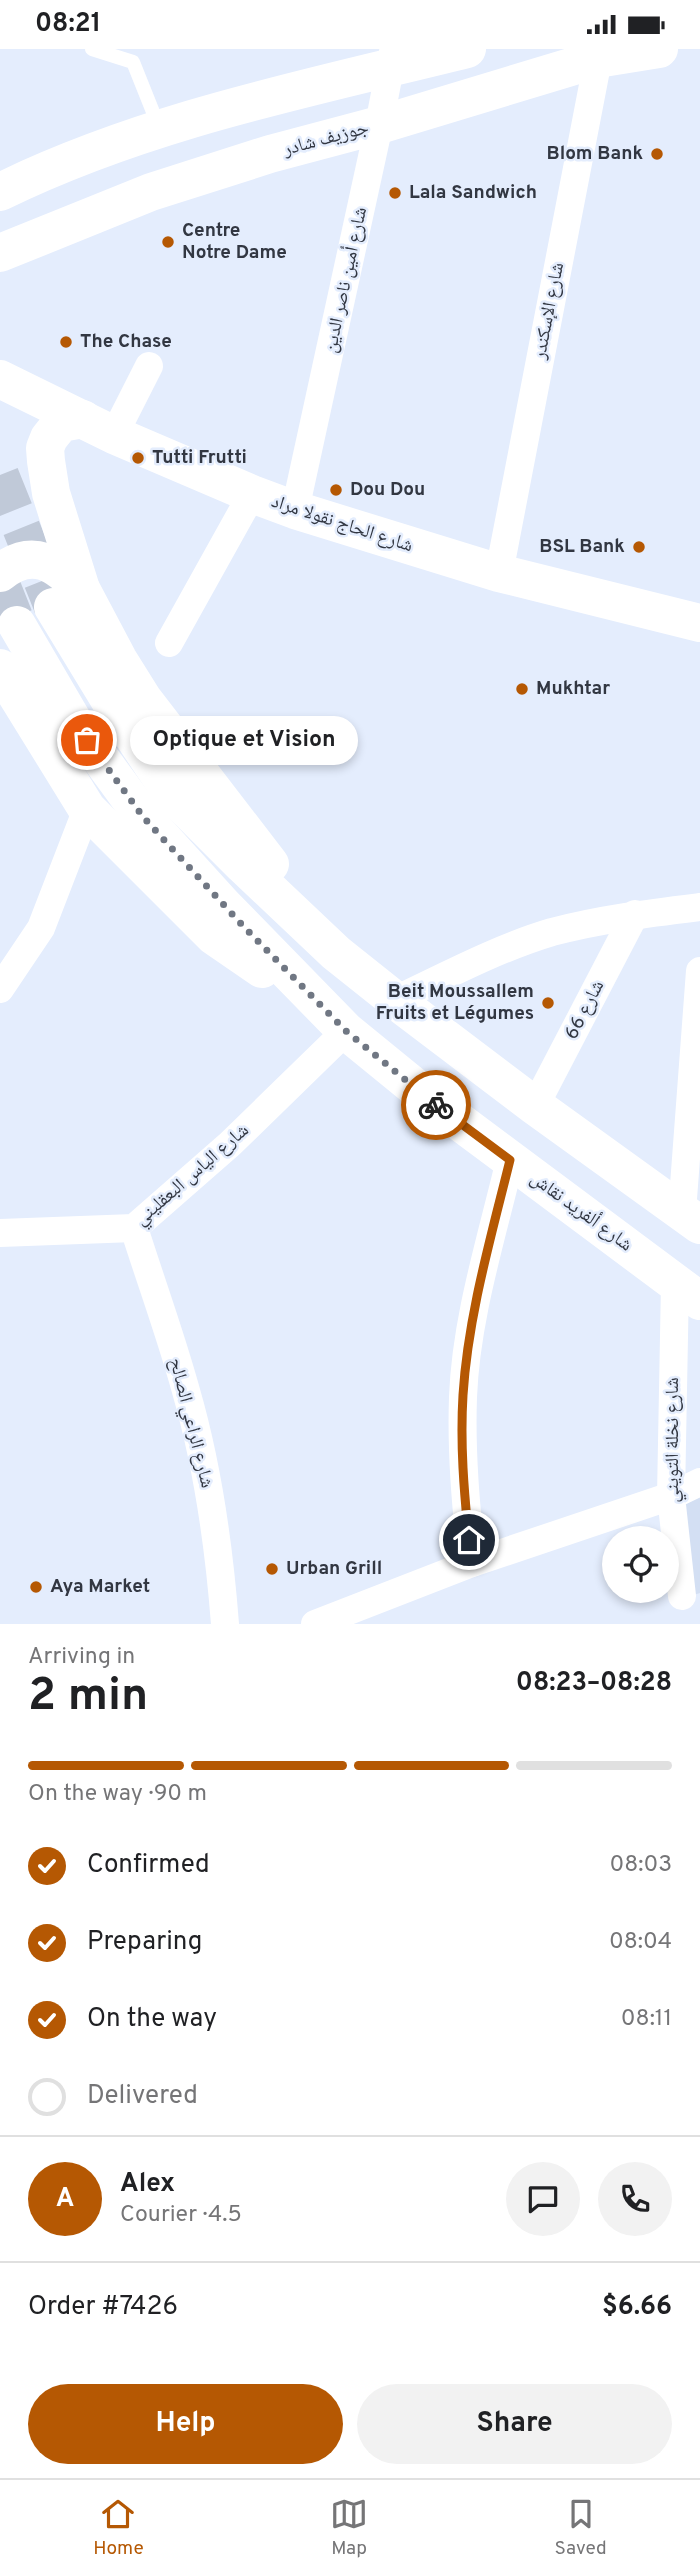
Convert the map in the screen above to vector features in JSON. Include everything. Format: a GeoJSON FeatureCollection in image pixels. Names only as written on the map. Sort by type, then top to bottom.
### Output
{"type":"FeatureCollection","features":[{"type":"Feature","properties":{"kind":"main road"},"geometry":{"type":"LineString","coordinates":[[0,192],[46,170],[159,128],[392,58],[467,49]]}},
{"type":"Feature","properties":{"kind":"main road","name":"جوزيف شادر"},"geometry":{"type":"LineString","coordinates":[[0,253],[151,193],[270,154],[379,125],[599,54],[659,49]]}},
{"type":"Feature","properties":{"kind":"main road"},"geometry":{"type":"LineString","coordinates":[[0,175],[21,175],[46,170]]}},
{"type":"Feature","properties":{"kind":"main road","name":"شارع الحاج نقولا مراد"},"geometry":{"type":"LineString","coordinates":[[0,379],[98,427],[295,510],[499,573],[700,623]]}},
{"type":"Feature","properties":{"kind":"main road"},"geometry":{"type":"LineString","coordinates":[[67,598],[45,448],[49,437],[61,422],[98,427]]}},
{"type":"Feature","properties":{"kind":"main road"},"geometry":{"type":"LineString","coordinates":[[0,573],[11,564],[39,559],[61,568],[67,598],[118,659],[143,699],[336,953],[535,1106],[691,1218]]}},
{"type":"Feature","properties":{"kind":"main road","name":"شارع ألفريد نقاش"},"geometry":{"type":"LineString","coordinates":[[16,625],[73,721],[144,818],[223,905],[334,1019],[433,1102],[688,1292]]}},
{"type":"Feature","properties":{"kind":"main road"},"geometry":{"type":"LineString","coordinates":[[0,668],[87,809],[214,936],[334,1019]]}},
{"type":"Feature","properties":{"kind":"street","name":"شارع الإسكندر"},"geometry":{"type":"LineString","coordinates":[[499,573],[599,54]]}},
{"type":"Feature","properties":{"kind":"street","name":"شارع أمين ناصر الدين"},"geometry":{"type":"LineString","coordinates":[[295,510],[392,58]]}},
{"type":"Feature","properties":{"kind":"street"},"geometry":{"type":"LineString","coordinates":[[98,427],[149,366]]}},
{"type":"Feature","properties":{"kind":"street"},"geometry":{"type":"LineString","coordinates":[[169,643],[252,494]]}},
{"type":"Feature","properties":{"kind":"street"},"geometry":{"type":"LineString","coordinates":[[0,989],[41,928],[87,809]]}},
{"type":"Feature","properties":{"kind":"street"},"geometry":{"type":"LineString","coordinates":[[395,1000],[482,959],[551,932],[635,914],[700,907]]}},
{"type":"Feature","properties":{"kind":"street","name":"شارع 66"},"geometry":{"type":"LineString","coordinates":[[535,1106],[635,914]]}},
{"type":"Feature","properties":{"kind":"street"},"geometry":{"type":"LineString","coordinates":[[691,1218],[700,971]]}},
{"type":"Feature","properties":{"kind":"street","name":"شارع الياس البعقليني"},"geometry":{"type":"LineString","coordinates":[[0,1233],[134,1228],[230,1145],[334,1019]]}},
{"type":"Feature","properties":{"kind":"street"},"geometry":{"type":"LineString","coordinates":[[472,1563],[462,1468],[463,1394],[475,1308],[510,1160]]}},
{"type":"Feature","properties":{"kind":"street","name":"شارع الراعي الصالح"},"geometry":{"type":"LineString","coordinates":[[134,1228],[187,1392],[220,1563],[225,1624]]}},
{"type":"Feature","properties":{"kind":"street","name":"شارع نخلة التويني"},"geometry":{"type":"LineString","coordinates":[[682,1596],[671,1496],[688,1292]]}},
{"type":"Feature","properties":{"kind":"street"},"geometry":{"type":"LineString","coordinates":[[315,1624],[472,1563],[671,1496],[700,1482]]}},
{"type":"Feature","properties":{"kind":"lane"},"geometry":{"type":"LineString","coordinates":[[92,49],[133,62],[159,128]]}},
{"type":"Feature","properties":{"kind":"shaded area"},"geometry":{"type":"Polygon","coordinates":[[[700,1496],[700,1593],[687,1597],[679,1526],[676,1503],[700,1496]]]}},
{"type":"Feature","properties":{"kind":"tunnel"},"geometry":{"type":"LineString","coordinates":[[0,475],[53,607]]}},
{"type":"Feature","properties":{"kind":"tunnel"},"geometry":{"type":"LineString","coordinates":[[0,582],[17,625]]}},
{"type":"Feature","properties":{"kind":"way so far"},"geometry":{"type":"LineString","coordinates":[[87,740],[144,818],[223,905],[346,1031],[436,1105]]}},
{"type":"Feature","properties":{"kind":"place","name":"Blom Bank"},"geometry":{"type":"Point","coordinates":[657,154]}},
{"type":"Feature","properties":{"kind":"place","name":"Lala Sandwich"},"geometry":{"type":"Point","coordinates":[395,193]}},
{"type":"Feature","properties":{"kind":"place","name":"Centre Notre Dame"},"geometry":{"type":"Point","coordinates":[168,242]}},
{"type":"Feature","properties":{"kind":"place","name":"The Chase"},"geometry":{"type":"Point","coordinates":[66,342]}},
{"type":"Feature","properties":{"kind":"place","name":"Tutti Frutti"},"geometry":{"type":"Point","coordinates":[138,458]}},
{"type":"Feature","properties":{"kind":"place","name":"Dou Dou"},"geometry":{"type":"Point","coordinates":[336,490]}},
{"type":"Feature","properties":{"kind":"place","name":"BSL Bank"},"geometry":{"type":"Point","coordinates":[639,547]}},
{"type":"Feature","properties":{"kind":"place","name":"Mukhtar"},"geometry":{"type":"Point","coordinates":[522,689]}},
{"type":"Feature","properties":{"kind":"place","name":"Optique et Vision"},"geometry":{"type":"Point","coordinates":[87,740]}},
{"type":"Feature","properties":{"kind":"place","name":"Beit Moussallem Fruits et Légumes"},"geometry":{"type":"Point","coordinates":[548,1003]}},
{"type":"Feature","properties":{"kind":"place","name":"Urban Grill"},"geometry":{"type":"Point","coordinates":[272,1569]}},
{"type":"Feature","properties":{"kind":"place","name":"Aya Market"},"geometry":{"type":"Point","coordinates":[36,1587]}},
{"type":"Feature","properties":{"kind":"route"},"geometry":{"type":"LineString","coordinates":[[436,1105],[510,1160],[475,1308],[463,1394],[462,1468],[469,1540]]}}]}
